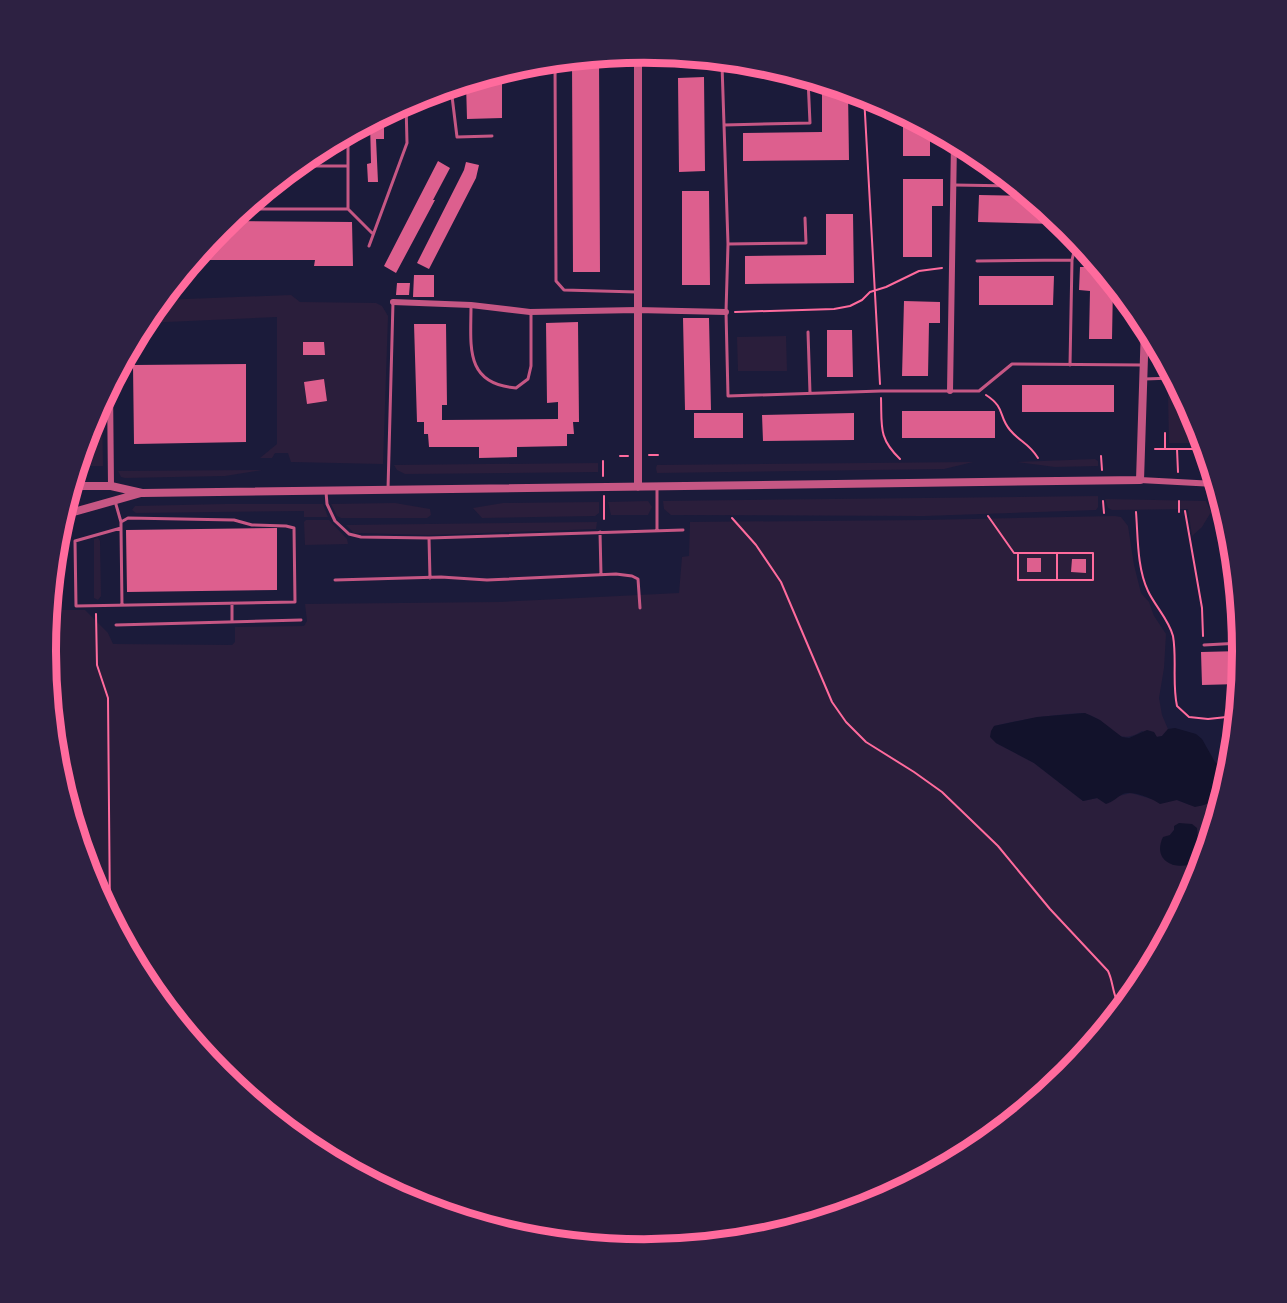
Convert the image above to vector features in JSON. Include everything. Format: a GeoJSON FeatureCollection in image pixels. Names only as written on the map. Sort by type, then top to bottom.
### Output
{"type":"FeatureCollection","features":[{"type":"Feature","properties":{"kind":"street"},"geometry":{"type":"LineString","coordinates":[[638,63],[638,487]]}},
{"type":"Feature","properties":{"kind":"street"},"geometry":{"type":"LineString","coordinates":[[950,391],[954,152]]}},
{"type":"Feature","properties":{"kind":"street"},"geometry":{"type":"LineString","coordinates":[[393,302],[471,305],[531,312],[637,310],[726,312]]}},
{"type":"Feature","properties":{"kind":"street"},"geometry":{"type":"LineString","coordinates":[[1140,480],[1145,344]]}},
{"type":"Feature","properties":{"kind":"street"},"geometry":{"type":"LineString","coordinates":[[110,404],[111,486]]}},
{"type":"Feature","properties":{"kind":"street"},"geometry":{"type":"LineString","coordinates":[[73,512],[142,493],[1140,480],[1206,484]]}},
{"type":"Feature","properties":{"kind":"street"},"geometry":{"type":"LineString","coordinates":[[80,486],[111,486],[142,493]]}},
{"type":"Feature","properties":{"kind":"lane"},"geometry":{"type":"LineString","coordinates":[[722,69],[728,244],[726,312],[728,396],[979,391],[1012,364],[1144,365]]}},
{"type":"Feature","properties":{"kind":"lane"},"geometry":{"type":"LineString","coordinates":[[555,71],[556,281],[564,290],[637,292]]}},
{"type":"Feature","properties":{"kind":"lane"},"geometry":{"type":"LineString","coordinates":[[724,125],[810,123],[808,88]]}},
{"type":"Feature","properties":{"kind":"lane"},"geometry":{"type":"LineString","coordinates":[[452,96],[458,137],[492,136]]}},
{"type":"Feature","properties":{"kind":"lane"},"geometry":{"type":"LineString","coordinates":[[369,246],[407,143],[406,113]]}},
{"type":"Feature","properties":{"kind":"lane"},"geometry":{"type":"LineString","coordinates":[[348,143],[348,209],[373,234]]}},
{"type":"Feature","properties":{"kind":"lane"},"geometry":{"type":"LineString","coordinates":[[313,166],[348,166]]}},
{"type":"Feature","properties":{"kind":"lane"},"geometry":{"type":"LineString","coordinates":[[952,185],[1002,186]]}},
{"type":"Feature","properties":{"kind":"lane"},"geometry":{"type":"LineString","coordinates":[[256,209],[348,209]]}},
{"type":"Feature","properties":{"kind":"lane"},"geometry":{"type":"LineString","coordinates":[[728,244],[806,243],[805,218]]}},
{"type":"Feature","properties":{"kind":"lane"},"geometry":{"type":"LineString","coordinates":[[1070,365],[1072,260],[1074,252]]}},
{"type":"Feature","properties":{"kind":"lane"},"geometry":{"type":"LineString","coordinates":[[977,261],[1072,260]]}},
{"type":"Feature","properties":{"kind":"lane"},"geometry":{"type":"LineString","coordinates":[[388,489],[393,302]]}},
{"type":"Feature","properties":{"kind":"lane"},"geometry":{"type":"LineString","coordinates":[[471,305],[471,357],[478,372],[488,381],[504,387],[516,388],[528,379],[531,366],[531,312]]}},
{"type":"Feature","properties":{"kind":"lane"},"geometry":{"type":"LineString","coordinates":[[808,332],[810,393]]}},
{"type":"Feature","properties":{"kind":"lane"},"geometry":{"type":"LineString","coordinates":[[1144,379],[1164,378]]}},
{"type":"Feature","properties":{"kind":"lane"},"geometry":{"type":"LineString","coordinates":[[657,487],[657,531]]}},
{"type":"Feature","properties":{"kind":"lane"},"geometry":{"type":"LineString","coordinates":[[326,490],[327,504],[335,520],[349,534],[361,537],[429,538],[683,530]]}},
{"type":"Feature","properties":{"kind":"lane"},"geometry":{"type":"LineString","coordinates":[[115,500],[121,522],[122,605]]}},
{"type":"Feature","properties":{"kind":"lane"},"geometry":{"type":"LineString","coordinates":[[121,522],[128,518],[234,520],[252,525],[294,528],[295,602],[76,606],[75,541],[121,528]]}},
{"type":"Feature","properties":{"kind":"lane"},"geometry":{"type":"LineString","coordinates":[[600,532],[601,575]]}},
{"type":"Feature","properties":{"kind":"lane"},"geometry":{"type":"LineString","coordinates":[[429,538],[430,578]]}},
{"type":"Feature","properties":{"kind":"lane"},"geometry":{"type":"LineString","coordinates":[[335,580],[430,578],[487,580],[616,574],[638,579],[640,608]]}},
{"type":"Feature","properties":{"kind":"lane"},"geometry":{"type":"LineString","coordinates":[[232,603],[232,622]]}},
{"type":"Feature","properties":{"kind":"lane"},"geometry":{"type":"LineString","coordinates":[[116,625],[301,620]]}},
{"type":"Feature","properties":{"kind":"lane"},"geometry":{"type":"LineString","coordinates":[[1204,645],[1232,644]]}},
{"type":"Feature","properties":{"kind":"path"},"geometry":{"type":"LineString","coordinates":[[865,106],[882,434],[888,447],[900,459]]}},
{"type":"Feature","properties":{"kind":"path"},"geometry":{"type":"LineString","coordinates":[[726,312],[834,309],[850,306],[862,300],[870,292],[919,271],[951,268]]}},
{"type":"Feature","properties":{"kind":"path"},"geometry":{"type":"LineString","coordinates":[[979,391],[997,402],[1010,430],[1031,446],[1038,458]]}},
{"type":"Feature","properties":{"kind":"path"},"geometry":{"type":"LineString","coordinates":[[1165,433],[1165,449]]}},
{"type":"Feature","properties":{"kind":"path"},"geometry":{"type":"LineString","coordinates":[[1155,449],[1195,449]]}},
{"type":"Feature","properties":{"kind":"path"},"geometry":{"type":"LineString","coordinates":[[1178,449],[1178,472]]}},
{"type":"Feature","properties":{"kind":"path"},"geometry":{"type":"LineString","coordinates":[[1101,456],[1102,470]]}},
{"type":"Feature","properties":{"kind":"path"},"geometry":{"type":"LineString","coordinates":[[1103,501],[1104,513]]}},
{"type":"Feature","properties":{"kind":"path"},"geometry":{"type":"LineString","coordinates":[[1179,501],[1179,512]]}},
{"type":"Feature","properties":{"kind":"path"},"geometry":{"type":"LineString","coordinates":[[1185,511],[1202,608],[1204,645]]}},
{"type":"Feature","properties":{"kind":"path"},"geometry":{"type":"LineString","coordinates":[[1136,512],[1144,581],[1172,634],[1174,691],[1177,706],[1190,717],[1208,719],[1227,717]]}},
{"type":"Feature","properties":{"kind":"path"},"geometry":{"type":"LineString","coordinates":[[988,516],[1014,553],[1018,553],[1093,553],[1093,580],[1018,580],[1018,553]]}},
{"type":"Feature","properties":{"kind":"path"},"geometry":{"type":"LineString","coordinates":[[732,518],[756,545],[781,582],[832,702],[846,722],[866,742],[914,771],[942,792],[998,846],[1050,909],[1107,971],[1113,981],[1117,1000]]}},
{"type":"Feature","properties":{"kind":"path"},"geometry":{"type":"LineString","coordinates":[[1057,553],[1057,580]]}},
{"type":"Feature","properties":{"kind":"path"},"geometry":{"type":"LineString","coordinates":[[96,605],[97,665],[108,698],[110,899]]}},
{"type":"Feature","properties":{"kind":"shaded area"},"geometry":{"type":"Polygon","coordinates":[[[291,295],[300,302],[376,303],[382,306],[388,316],[383,464],[291,462],[288,453],[275,453],[272,458],[260,458],[277,444],[277,317],[157,322],[173,300],[291,295]]]}},
{"type":"Feature","properties":{"kind":"shaded area"},"geometry":{"type":"Polygon","coordinates":[[[786,336],[787,371],[738,371],[737,337],[786,336]]]}},
{"type":"Feature","properties":{"kind":"shaded area"},"geometry":{"type":"Polygon","coordinates":[[[1172,392],[1193,443],[1169,443],[1168,394],[1172,392]]]}},
{"type":"Feature","properties":{"kind":"shaded area"},"geometry":{"type":"Polygon","coordinates":[[[102,421],[103,466],[86,466],[102,421]]]}},
{"type":"Feature","properties":{"kind":"shaded area"},"geometry":{"type":"Polygon","coordinates":[[[1095,459],[1098,461],[1098,466],[1055,467],[1017,462],[1095,459]]]}},
{"type":"Feature","properties":{"kind":"shaded area"},"geometry":{"type":"Polygon","coordinates":[[[973,462],[944,469],[657,473],[656,468],[657,465],[973,462]]]}},
{"type":"Feature","properties":{"kind":"shaded area"},"geometry":{"type":"Polygon","coordinates":[[[598,463],[598,472],[405,474],[397,470],[394,465],[598,463]]]}},
{"type":"Feature","properties":{"kind":"shaded area"},"geometry":{"type":"Polygon","coordinates":[[[262,470],[225,476],[125,478],[121,477],[118,471],[262,470]]]}},
{"type":"Feature","properties":{"kind":"shaded area"},"geometry":{"type":"Polygon","coordinates":[[[1098,496],[1096,510],[924,516],[671,515],[664,509],[663,501],[1098,496]]]}},
{"type":"Feature","properties":{"kind":"shaded area"},"geometry":{"type":"Polygon","coordinates":[[[1105,499],[1206,501],[1211,512],[1202,527],[1192,536],[1188,509],[1112,510],[1108,508],[1105,499]]]}},
{"type":"Feature","properties":{"kind":"shaded area"},"geometry":{"type":"Polygon","coordinates":[[[648,501],[652,507],[648,515],[611,515],[608,502],[648,501]]]}},
{"type":"Feature","properties":{"kind":"shaded area"},"geometry":{"type":"Polygon","coordinates":[[[599,502],[599,513],[595,516],[482,518],[473,508],[503,503],[599,502]]]}},
{"type":"Feature","properties":{"kind":"shaded area"},"geometry":{"type":"Polygon","coordinates":[[[395,503],[430,509],[431,515],[427,518],[341,518],[337,516],[331,504],[395,503]]]}},
{"type":"Feature","properties":{"kind":"shaded area"},"geometry":{"type":"Polygon","coordinates":[[[323,504],[328,517],[304,517],[304,511],[136,513],[132,510],[135,506],[323,504]]]}},
{"type":"Feature","properties":{"kind":"shaded area"},"geometry":{"type":"Polygon","coordinates":[[[1121,517],[1128,526],[1141,593],[1149,602],[1154,616],[1166,634],[1159,698],[1162,715],[1168,729],[1162,736],[1156,737],[1142,731],[1125,737],[1112,732],[1094,717],[1077,713],[1031,718],[994,726],[996,743],[1034,763],[1083,801],[1097,798],[1103,800],[1131,793],[1155,800],[1177,800],[1190,805],[1200,806],[1211,802],[1196,852],[1198,840],[1174,830],[1162,854],[1173,865],[1192,864],[1187,877],[1153,946],[1132,978],[1086,1039],[1059,1067],[1031,1094],[970,1140],[938,1161],[869,1195],[796,1219],[758,1228],[682,1238],[644,1240],[605,1238],[529,1228],[454,1208],[418,1195],[349,1161],[286,1118],[256,1094],[201,1039],[177,1009],[134,945],[100,877],[76,804],[67,766],[57,690],[57,610],[85,610],[108,633],[113,644],[232,645],[235,642],[235,627],[304,626],[307,621],[305,604],[499,602],[679,593],[682,557],[689,556],[690,522],[1121,517]]]}},
{"type":"Feature","properties":{"kind":"shaded area"},"geometry":{"type":"Polygon","coordinates":[[[306,520],[329,520],[347,539],[348,544],[305,545],[304,522],[306,520]]]}},
{"type":"Feature","properties":{"kind":"shaded area"},"geometry":{"type":"Polygon","coordinates":[[[597,522],[596,529],[428,535],[354,533],[346,525],[597,522]]]}},
{"type":"Feature","properties":{"kind":"shaded area"},"geometry":{"type":"Polygon","coordinates":[[[98,538],[100,541],[101,596],[98,600],[94,598],[94,539],[98,538]]]}},
{"type":"Feature","properties":{"kind":"shaded area"},"geometry":{"type":"Polygon","coordinates":[[[1085,713],[1100,720],[1122,737],[1129,738],[1147,730],[1154,732],[1157,737],[1162,736],[1168,729],[1175,728],[1196,734],[1202,739],[1220,766],[1211,802],[1195,807],[1177,800],[1160,804],[1147,797],[1131,793],[1123,794],[1106,804],[1097,798],[1083,801],[1034,763],[996,743],[990,737],[994,726],[1037,717],[1085,713]]]}},
{"type":"Feature","properties":{"kind":"shaded area"},"geometry":{"type":"Polygon","coordinates":[[[1179,823],[1192,824],[1197,828],[1196,851],[1192,864],[1183,866],[1169,863],[1161,853],[1160,846],[1163,837],[1170,835],[1174,826],[1179,823]]]}},
{"type":"Feature","properties":{"kind":"building"},"geometry":{"type":"Polygon","coordinates":[[[599,66],[600,272],[573,272],[572,68],[599,66]]]}},
{"type":"Feature","properties":{"kind":"building"},"geometry":{"type":"Polygon","coordinates":[[[704,77],[705,171],[679,172],[678,78],[704,77]]]}},
{"type":"Feature","properties":{"kind":"building"},"geometry":{"type":"Polygon","coordinates":[[[502,81],[502,118],[467,119],[466,91],[502,81]]]}},
{"type":"Feature","properties":{"kind":"building"},"geometry":{"type":"Polygon","coordinates":[[[822,92],[848,100],[849,160],[743,161],[743,133],[822,132],[822,92]]]}},
{"type":"Feature","properties":{"kind":"building"},"geometry":{"type":"Polygon","coordinates":[[[384,124],[384,139],[376,139],[378,182],[368,182],[367,164],[371,163],[370,131],[384,124]]]}},
{"type":"Feature","properties":{"kind":"building"},"geometry":{"type":"Polygon","coordinates":[[[903,124],[930,138],[930,156],[903,156],[903,124]]]}},
{"type":"Feature","properties":{"kind":"building"},"geometry":{"type":"Polygon","coordinates":[[[438,161],[450,168],[396,273],[384,266],[438,161]]]}},
{"type":"Feature","properties":{"kind":"building"},"geometry":{"type":"Polygon","coordinates":[[[466,162],[479,165],[476,178],[429,269],[417,263],[466,162]]]}},
{"type":"Feature","properties":{"kind":"building"},"geometry":{"type":"Polygon","coordinates":[[[903,179],[943,179],[943,206],[932,206],[932,257],[903,257],[903,179]]]}},
{"type":"Feature","properties":{"kind":"building"},"geometry":{"type":"Polygon","coordinates":[[[682,191],[709,191],[710,285],[682,285],[682,191]]]}},
{"type":"Feature","properties":{"kind":"building"},"geometry":{"type":"Polygon","coordinates":[[[979,195],[1014,196],[1046,224],[978,222],[979,195]]]}},
{"type":"Feature","properties":{"kind":"building"},"geometry":{"type":"Polygon","coordinates":[[[826,214],[853,214],[854,283],[745,284],[745,256],[826,255],[826,214]]]}},
{"type":"Feature","properties":{"kind":"building"},"geometry":{"type":"Polygon","coordinates":[[[243,221],[352,222],[353,266],[314,266],[315,260],[205,260],[243,221]]]}},
{"type":"Feature","properties":{"kind":"building"},"geometry":{"type":"Polygon","coordinates":[[[1080,267],[1088,267],[1113,298],[1112,339],[1089,339],[1090,291],[1079,290],[1080,267]]]}},
{"type":"Feature","properties":{"kind":"building"},"geometry":{"type":"Polygon","coordinates":[[[414,275],[434,275],[434,297],[413,297],[414,275]]]}},
{"type":"Feature","properties":{"kind":"building"},"geometry":{"type":"Polygon","coordinates":[[[979,276],[1054,276],[1053,305],[979,305],[979,276]]]}},
{"type":"Feature","properties":{"kind":"building"},"geometry":{"type":"Polygon","coordinates":[[[397,283],[410,283],[409,295],[396,295],[397,283]]]}},
{"type":"Feature","properties":{"kind":"building"},"geometry":{"type":"Polygon","coordinates":[[[904,301],[940,302],[940,323],[929,323],[928,376],[902,376],[904,301]]]}},
{"type":"Feature","properties":{"kind":"building"},"geometry":{"type":"Polygon","coordinates":[[[683,318],[709,318],[711,410],[685,410],[683,318]]]}},
{"type":"Feature","properties":{"kind":"building"},"geometry":{"type":"Polygon","coordinates":[[[578,322],[579,422],[573,422],[574,434],[567,434],[567,446],[517,447],[517,457],[479,458],[479,447],[429,447],[428,434],[424,434],[424,422],[417,422],[414,324],[446,324],[447,405],[442,405],[442,420],[558,419],[558,402],[547,403],[546,323],[578,322]]]}},
{"type":"Feature","properties":{"kind":"building"},"geometry":{"type":"Polygon","coordinates":[[[827,330],[852,330],[853,377],[827,377],[827,330]]]}},
{"type":"Feature","properties":{"kind":"building"},"geometry":{"type":"Polygon","coordinates":[[[303,342],[324,342],[325,355],[303,355],[303,342]]]}},
{"type":"Feature","properties":{"kind":"building"},"geometry":{"type":"Polygon","coordinates":[[[246,364],[246,442],[134,444],[133,365],[246,364]]]}},
{"type":"Feature","properties":{"kind":"building"},"geometry":{"type":"Polygon","coordinates":[[[324,379],[327,401],[307,404],[304,382],[324,379]]]}},
{"type":"Feature","properties":{"kind":"building"},"geometry":{"type":"Polygon","coordinates":[[[1022,385],[1114,385],[1114,412],[1022,412],[1022,385]]]}},
{"type":"Feature","properties":{"kind":"building"},"geometry":{"type":"Polygon","coordinates":[[[902,411],[995,411],[995,438],[902,438],[902,411]]]}},
{"type":"Feature","properties":{"kind":"building"},"geometry":{"type":"Polygon","coordinates":[[[694,413],[743,413],[743,438],[694,438],[694,413]]]}},
{"type":"Feature","properties":{"kind":"building"},"geometry":{"type":"Polygon","coordinates":[[[854,413],[854,440],[763,441],[762,415],[854,413]]]}},
{"type":"Feature","properties":{"kind":"building"},"geometry":{"type":"Polygon","coordinates":[[[277,528],[277,590],[127,592],[126,530],[277,528]]]}},
{"type":"Feature","properties":{"kind":"building"},"geometry":{"type":"Polygon","coordinates":[[[1027,558],[1041,558],[1041,572],[1027,572],[1027,558]]]}},
{"type":"Feature","properties":{"kind":"building"},"geometry":{"type":"Polygon","coordinates":[[[1072,559],[1086,559],[1086,573],[1071,572],[1072,559]]]}},
{"type":"Feature","properties":{"kind":"building"},"geometry":{"type":"Polygon","coordinates":[[[1232,651],[1230,684],[1202,685],[1201,652],[1232,651]]]}}]}
